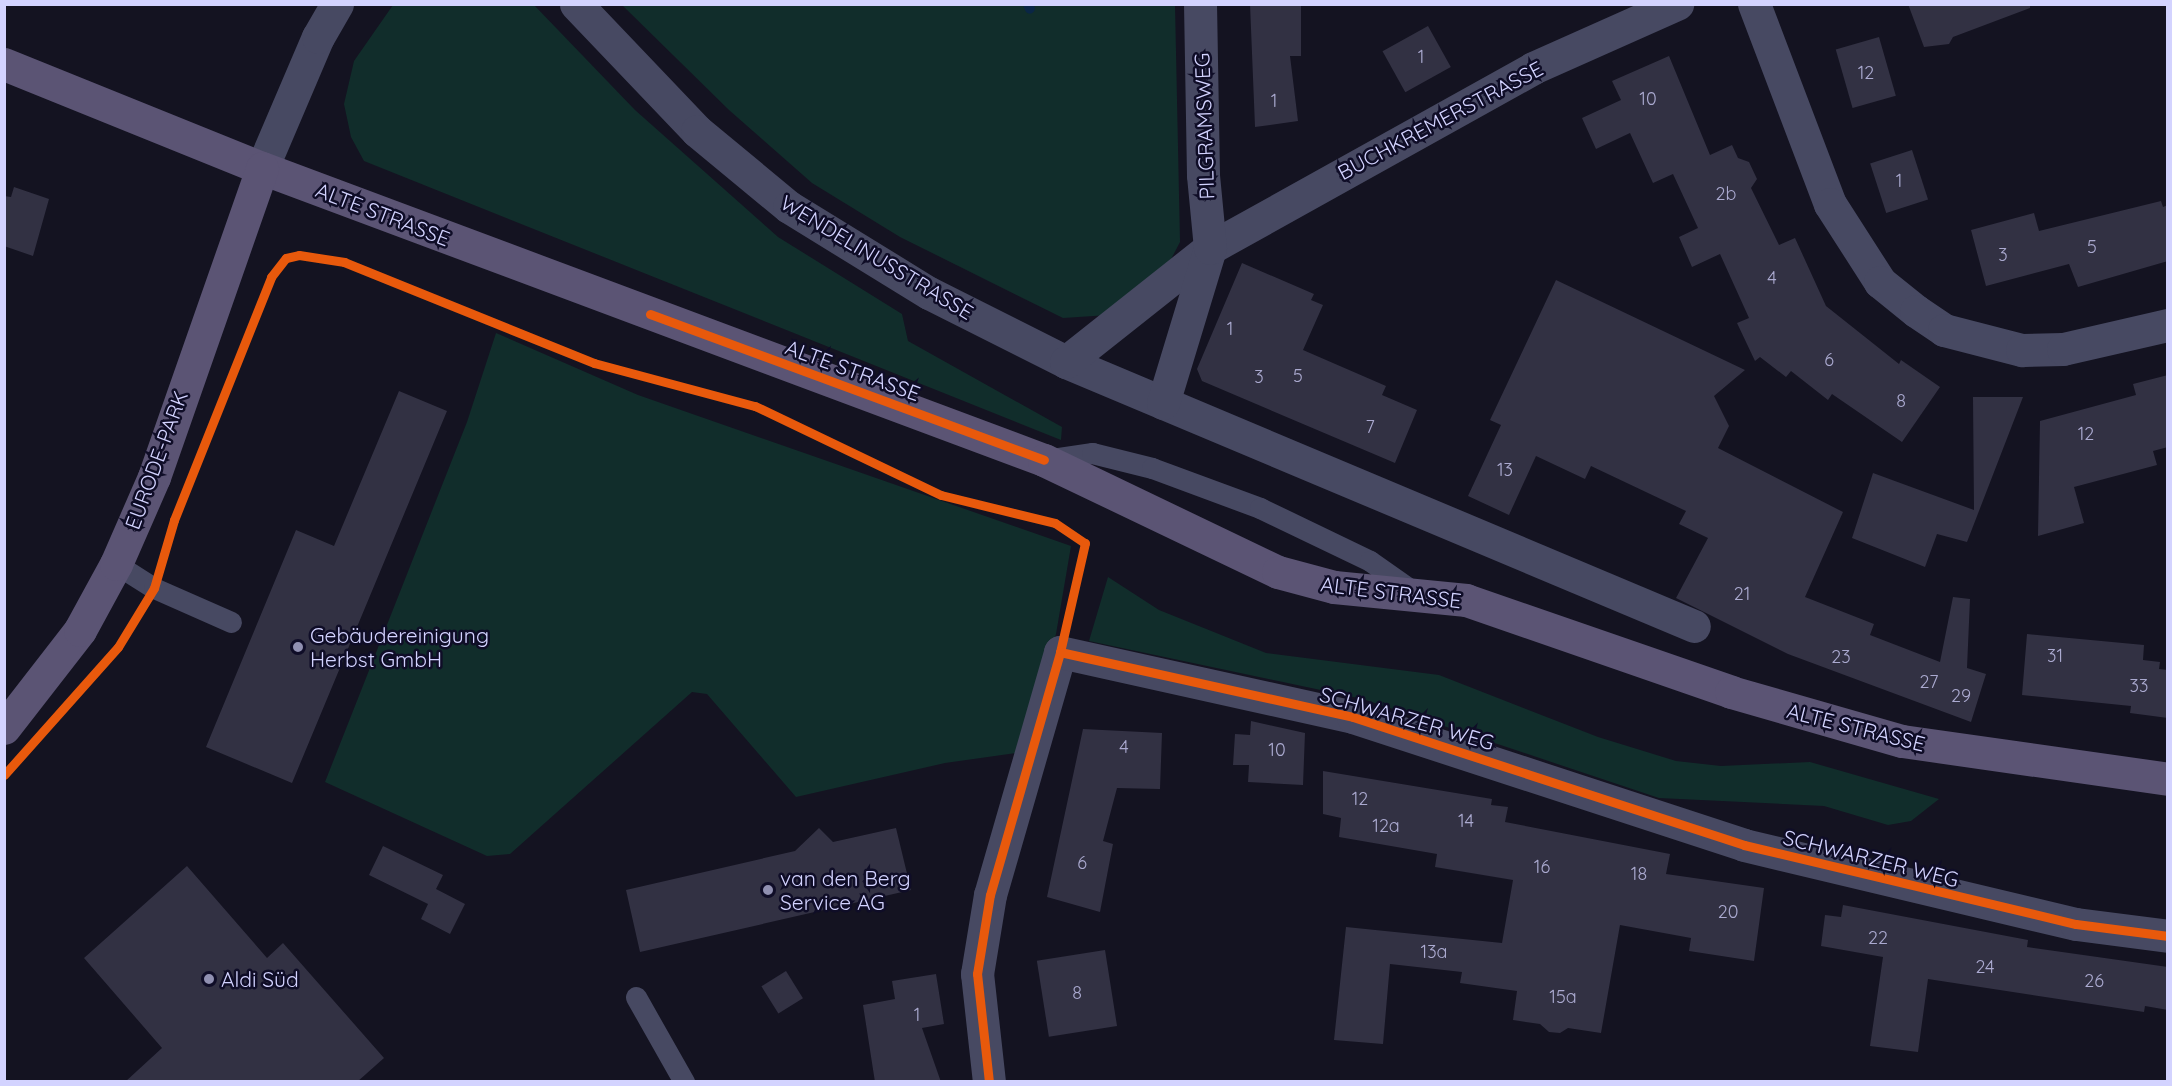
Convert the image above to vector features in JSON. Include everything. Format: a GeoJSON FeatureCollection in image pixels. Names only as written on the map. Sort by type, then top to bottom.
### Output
{"type":"FeatureCollection","features":[{"type":"Feature","properties":{"kind":"main road","name":"ALTE STRASSE"},"geometry":{"type":"LineString","coordinates":[[4,64],[262,168],[1044,460],[1278,572],[1334,587],[1415,592],[1514,613],[1731,692],[1902,741],[2168,779]]}},
{"type":"Feature","properties":{"kind":"main road","name":"EURODE-PARK"},"geometry":{"type":"LineString","coordinates":[[4,728],[80,630],[116,564],[154,477],[262,168]]}},
{"type":"Feature","properties":{"kind":"street"},"geometry":{"type":"LineString","coordinates":[[262,168],[318,38],[338,4]]}},
{"type":"Feature","properties":{"kind":"street","name":"WENDELINUSSTRASSE"},"geometry":{"type":"LineString","coordinates":[[576,4],[697,131],[789,207],[929,293],[1066,362]]}},
{"type":"Feature","properties":{"kind":"street","name":"PILGRAMSWEG"},"geometry":{"type":"LineString","coordinates":[[1163,403],[1210,248],[1203,175],[1200,4]]}},
{"type":"Feature","properties":{"kind":"street","name":"BUCHKREMERSTRASSE"},"geometry":{"type":"LineString","coordinates":[[1210,248],[1533,68],[1677,4]]}},
{"type":"Feature","properties":{"kind":"street"},"geometry":{"type":"LineString","coordinates":[[1754,4],[1830,204],[1880,282],[1916,310],[1944,330],[2022,350],[2063,349],[2168,325]]}},
{"type":"Feature","properties":{"kind":"street"},"geometry":{"type":"LineString","coordinates":[[1210,248],[1066,362],[1694,626]]}},
{"type":"Feature","properties":{"kind":"street","name":"SCHWARZER WEG"},"geometry":{"type":"LineString","coordinates":[[989,1082],[979,963],[990,895],[1060,652],[1353,717],[1744,845],[2076,924],[2168,936]]}},
{"type":"Feature","properties":{"kind":"lane"},"geometry":{"type":"LineString","coordinates":[[1044,460],[1092,453],[1152,468],[1260,508],[1370,561],[1415,592]]}},
{"type":"Feature","properties":{"kind":"lane"},"geometry":{"type":"LineString","coordinates":[[116,564],[154,588],[231,622]]}},
{"type":"Feature","properties":{"kind":"lane"},"geometry":{"type":"LineString","coordinates":[[636,997],[684,1082]]}},
{"type":"Feature","properties":{"kind":"green space"},"geometry":{"type":"Polygon","coordinates":[[[393,5],[534,5],[635,110],[778,237],[902,314],[908,341],[1062,427],[1061,440],[364,161],[351,137],[344,104],[354,61],[393,5]]]}},
{"type":"Feature","properties":{"kind":"green space"},"geometry":{"type":"Polygon","coordinates":[[[622,5],[1175,5],[1180,242],[1168,265],[1109,315],[1063,318],[900,237],[812,183],[729,110],[622,5]]]}},
{"type":"Feature","properties":{"kind":"green space"},"geometry":{"type":"Polygon","coordinates":[[[496,333],[638,395],[1071,546],[1056,634],[1016,753],[945,763],[796,797],[707,694],[692,692],[510,854],[487,856],[325,782],[467,422],[496,333]]]}},
{"type":"Feature","properties":{"kind":"green space"},"geometry":{"type":"Polygon","coordinates":[[[1108,577],[1159,610],[1266,653],[1439,675],[1598,737],[1676,761],[1721,766],[1810,762],[1939,799],[1911,821],[1888,825],[1824,806],[1659,798],[1363,699],[1089,641],[1108,577]]]}},
{"type":"Feature","properties":{"kind":"building"},"geometry":{"type":"Polygon","coordinates":[[[1250,4],[1301,4],[1301,56],[1290,56],[1298,121],[1255,127],[1250,4]]]}},
{"type":"Feature","properties":{"kind":"building"},"geometry":{"type":"Polygon","coordinates":[[[1908,4],[2030,4],[2030,8],[1953,37],[1949,44],[1924,47],[1908,4]]]}},
{"type":"Feature","properties":{"kind":"building"},"geometry":{"type":"Polygon","coordinates":[[[1428,26],[1451,67],[1405,92],[1383,51],[1428,26]]]}},
{"type":"Feature","properties":{"kind":"building"},"geometry":{"type":"Polygon","coordinates":[[[1879,37],[1896,96],[1853,108],[1836,49],[1879,37]]]}},
{"type":"Feature","properties":{"kind":"building"},"geometry":{"type":"Polygon","coordinates":[[[1669,56],[1710,155],[1732,145],[1738,158],[1749,162],[1757,179],[1751,188],[1779,245],[1795,238],[1826,306],[1899,364],[1901,360],[1940,387],[1902,442],[1832,394],[1828,400],[1791,371],[1786,377],[1760,357],[1755,361],[1737,323],[1749,318],[1720,254],[1692,267],[1679,237],[1698,228],[1673,174],[1653,183],[1630,133],[1596,149],[1582,118],[1621,100],[1612,81],[1669,56]]]}},
{"type":"Feature","properties":{"kind":"building"},"geometry":{"type":"Polygon","coordinates":[[[1912,150],[1928,199],[1886,213],[1870,164],[1912,150]]]}},
{"type":"Feature","properties":{"kind":"building"},"geometry":{"type":"Polygon","coordinates":[[[14,187],[49,199],[33,256],[4,246],[4,196],[11,197],[14,187]]]}},
{"type":"Feature","properties":{"kind":"building"},"geometry":{"type":"Polygon","coordinates":[[[2161,201],[2163,207],[2168,205],[2168,261],[2078,287],[2069,264],[1986,286],[1971,230],[2034,213],[2039,231],[2161,201]]]}},
{"type":"Feature","properties":{"kind":"building"},"geometry":{"type":"Polygon","coordinates":[[[1242,263],[1314,294],[1311,300],[1323,305],[1303,350],[1386,386],[1382,395],[1417,410],[1395,463],[1202,381],[1197,369],[1242,263]]]}},
{"type":"Feature","properties":{"kind":"building"},"geometry":{"type":"Polygon","coordinates":[[[1556,280],[1745,370],[1714,396],[1729,426],[1718,448],[1843,512],[1805,597],[1874,624],[1870,635],[1940,662],[1953,597],[1970,599],[1967,668],[1986,674],[1971,722],[1788,654],[1676,598],[1708,538],[1679,524],[1686,511],[1591,466],[1585,479],[1536,456],[1509,515],[1468,496],[1501,425],[1490,420],[1556,280]]]}},
{"type":"Feature","properties":{"kind":"building"},"geometry":{"type":"Polygon","coordinates":[[[2168,375],[2168,447],[2153,451],[2157,465],[2074,487],[2084,523],[2038,536],[2040,421],[2136,395],[2133,384],[2168,375]]]}},
{"type":"Feature","properties":{"kind":"building","name":"Gebäudereinigung Herbst GmbH"},"geometry":{"type":"Polygon","coordinates":[[[399,391],[447,411],[292,783],[206,747],[296,530],[334,546],[399,391]]]}},
{"type":"Feature","properties":{"kind":"building"},"geometry":{"type":"Polygon","coordinates":[[[1973,397],[2023,397],[1967,542],[1937,534],[1925,567],[1852,538],[1873,473],[1974,510],[1973,397]]]}},
{"type":"Feature","properties":{"kind":"building"},"geometry":{"type":"Polygon","coordinates":[[[2027,634],[2144,645],[2143,660],[2160,662],[2159,669],[2168,670],[2168,718],[2130,713],[2131,706],[2022,695],[2027,634]]]}},
{"type":"Feature","properties":{"kind":"building"},"geometry":{"type":"Polygon","coordinates":[[[1251,721],[1305,733],[1303,785],[1248,782],[1249,765],[1233,765],[1235,734],[1250,735],[1251,721]]]}},
{"type":"Feature","properties":{"kind":"building"},"geometry":{"type":"Polygon","coordinates":[[[1083,729],[1162,733],[1160,789],[1117,788],[1103,841],[1113,844],[1100,912],[1047,897],[1083,729]]]}},
{"type":"Feature","properties":{"kind":"building"},"geometry":{"type":"Polygon","coordinates":[[[1323,771],[1492,799],[1491,805],[1508,807],[1505,822],[1670,854],[1666,874],[1764,888],[1754,961],[1689,951],[1691,938],[1620,925],[1601,1033],[1568,1028],[1560,1033],[1549,1032],[1540,1024],[1513,1020],[1517,991],[1460,983],[1462,972],[1390,964],[1383,1044],[1334,1040],[1346,927],[1502,943],[1513,880],[1435,867],[1437,854],[1339,837],[1341,818],[1323,814],[1323,771]]]}},
{"type":"Feature","properties":{"kind":"building","name":"van den Berg Service AG"},"geometry":{"type":"Polygon","coordinates":[[[819,828],[833,842],[896,828],[911,890],[640,952],[626,890],[795,851],[819,828]]]}},
{"type":"Feature","properties":{"kind":"building"},"geometry":{"type":"Polygon","coordinates":[[[383,846],[443,875],[436,889],[465,904],[450,934],[421,919],[428,904],[369,875],[383,846]]]}},
{"type":"Feature","properties":{"kind":"building","name":"Aldi Süd"},"geometry":{"type":"Polygon","coordinates":[[[187,866],[267,958],[283,943],[384,1058],[357,1082],[125,1082],[162,1048],[84,958],[187,866]]]}},
{"type":"Feature","properties":{"kind":"building"},"geometry":{"type":"Polygon","coordinates":[[[1843,905],[2028,940],[2027,947],[2168,967],[2168,1010],[2145,1006],[2144,1012],[1928,979],[1918,1052],[1870,1046],[1883,957],[1821,946],[1825,915],[1841,917],[1843,905]]]}},
{"type":"Feature","properties":{"kind":"building"},"geometry":{"type":"Polygon","coordinates":[[[1105,950],[1117,1026],[1049,1037],[1037,961],[1105,950]]]}},
{"type":"Feature","properties":{"kind":"building"},"geometry":{"type":"Polygon","coordinates":[[[786,971],[803,998],[778,1014],[761,986],[786,971]]]}},
{"type":"Feature","properties":{"kind":"building"},"geometry":{"type":"Polygon","coordinates":[[[936,974],[944,1024],[922,1028],[941,1082],[875,1082],[863,1005],[895,999],[892,981],[936,974]]]}},
{"type":"Feature","properties":{"kind":"waterway"},"geometry":{"type":"LineString","coordinates":[[1028,4],[1030,9]]}},
{"type":"Feature","properties":{"kind":"cycle path"},"geometry":{"type":"LineString","coordinates":[[4,775],[118,647],[154,588],[174,520],[271,277],[286,258],[299,255],[344,262],[594,363],[755,406],[941,495],[1055,523],[1085,543],[1060,652]]}},
{"type":"Feature","properties":{"kind":"cycle path"},"geometry":{"type":"LineString","coordinates":[[650,314],[1044,460]]}},
{"type":"Feature","properties":{"kind":"cycle path"},"geometry":{"type":"LineString","coordinates":[[989,1082],[977,974],[990,895],[1060,652],[1353,717],[1744,845],[2076,924],[2168,936]]}},
{"type":"Feature","properties":{"kind":"place","name":"Gebäudereinigung Herbst GmbH"},"geometry":{"type":"Point","coordinates":[298,647]}},
{"type":"Feature","properties":{"kind":"place","name":"van den Berg Service AG"},"geometry":{"type":"Point","coordinates":[768,890]}},
{"type":"Feature","properties":{"kind":"place","name":"Aldi Süd"},"geometry":{"type":"Point","coordinates":[209,979]}}]}
